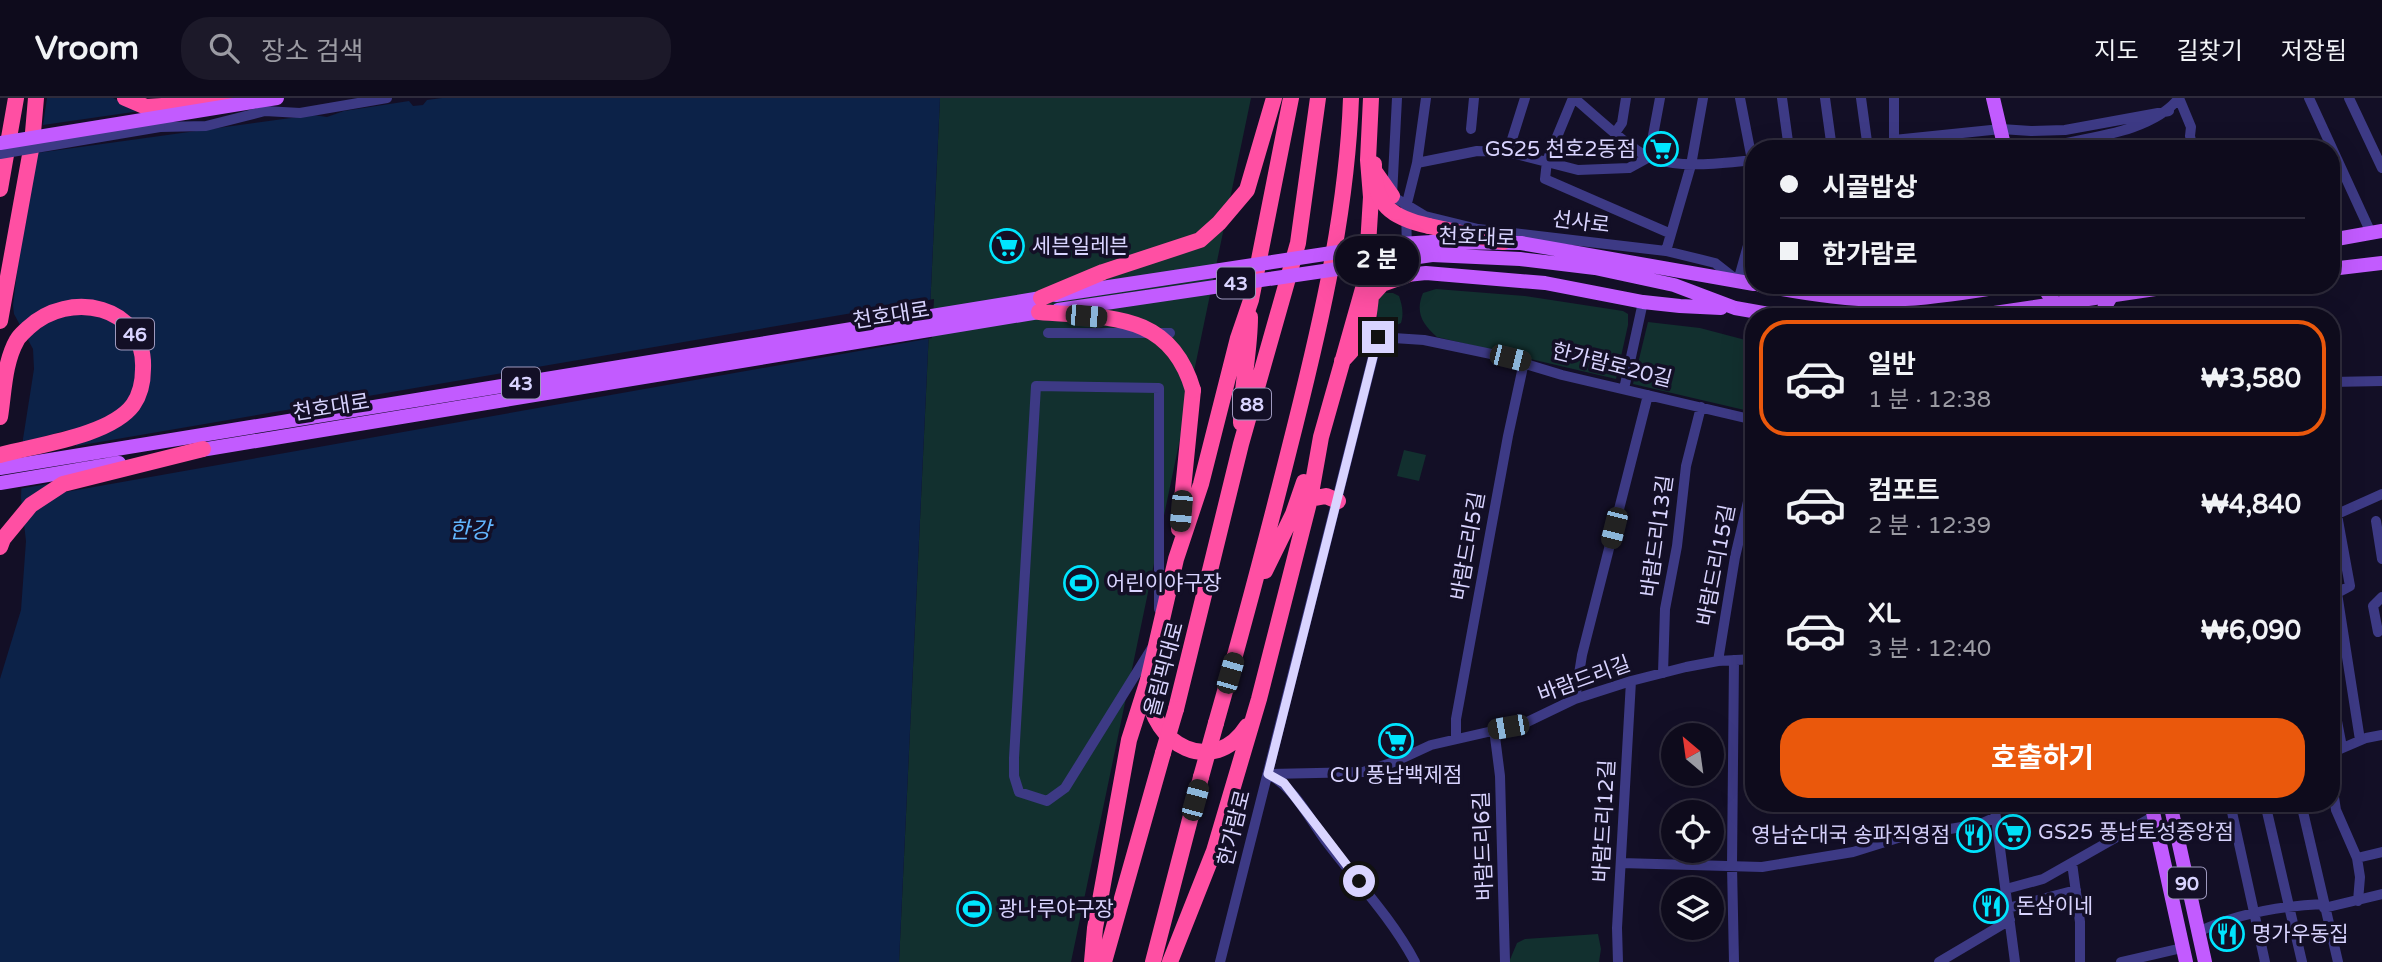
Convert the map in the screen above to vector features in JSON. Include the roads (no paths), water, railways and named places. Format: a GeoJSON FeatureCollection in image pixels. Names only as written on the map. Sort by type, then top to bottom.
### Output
{"type":"FeatureCollection","features":[{"type":"Feature","properties":{"kind":"highway"},"geometry":{"type":"LineString","coordinates":[[0,190],[16,98]]}},
{"type":"Feature","properties":{"kind":"highway"},"geometry":{"type":"LineString","coordinates":[[0,321],[32,144],[36,98]]}},
{"type":"Feature","properties":{"kind":"highway"},"geometry":{"type":"LineString","coordinates":[[125,98],[146,107],[242,102]]}},
{"type":"Feature","properties":{"kind":"highway"},"geometry":{"type":"LineString","coordinates":[[1040,305],[1103,272],[1200,240],[1219,223],[1247,190],[1274,98]]}},
{"type":"Feature","properties":{"kind":"highway"},"geometry":{"type":"LineString","coordinates":[[1092,962],[1095,928],[1129,740],[1148,680],[1176,559],[1201,484],[1238,338],[1251,300],[1291,98]]}},
{"type":"Feature","properties":{"kind":"highway","name":"올림픽대로"},"geometry":{"type":"LineString","coordinates":[[1104,962],[1176,709],[1241,444],[1298,243],[1318,98]]}},
{"type":"Feature","properties":{"kind":"highway","name":"88"},"geometry":{"type":"LineString","coordinates":[[1153,962],[1201,777],[1252,598],[1329,287],[1343,204],[1351,98]]}},
{"type":"Feature","properties":{"kind":"highway"},"geometry":{"type":"LineString","coordinates":[[1170,962],[1214,851],[1259,699],[1310,499],[1321,437],[1366,278],[1371,197],[1371,98]]}},
{"type":"Feature","properties":{"kind":"highway"},"geometry":{"type":"LineString","coordinates":[[1378,98],[1371,162],[1376,191],[1383,204],[1431,241],[1503,242]]}},
{"type":"Feature","properties":{"kind":"highway"},"geometry":{"type":"LineString","coordinates":[[1371,162],[1392,196]]}},
{"type":"Feature","properties":{"kind":"highway"},"geometry":{"type":"LineString","coordinates":[[1371,296],[1382,284],[1407,275]]}},
{"type":"Feature","properties":{"kind":"highway"},"geometry":{"type":"LineString","coordinates":[[1340,363],[1373,330],[1371,296],[1366,278]]}},
{"type":"Feature","properties":{"kind":"highway"},"geometry":{"type":"LineString","coordinates":[[1241,444],[1241,404],[1250,344],[1251,300]]}},
{"type":"Feature","properties":{"kind":"highway"},"geometry":{"type":"LineString","coordinates":[[1040,305],[1133,322],[1161,337],[1176,351],[1187,370],[1193,390],[1176,559]]}},
{"type":"Feature","properties":{"kind":"highway","name":"46"},"geometry":{"type":"LineString","coordinates":[[0,417],[8,364],[18,338],[40,317],[68,307],[93,307],[116,315],[135,333],[144,356],[143,383],[133,405],[114,421],[87,432],[0,455]]}},
{"type":"Feature","properties":{"kind":"highway"},"geometry":{"type":"LineString","coordinates":[[1252,598],[1293,514],[1321,437]]}},
{"type":"Feature","properties":{"kind":"highway"},"geometry":{"type":"LineString","coordinates":[[0,547],[3,539],[31,505],[63,484],[203,449]]}},
{"type":"Feature","properties":{"kind":"highway"},"geometry":{"type":"LineString","coordinates":[[1310,499],[1326,496],[1338,501]]}},
{"type":"Feature","properties":{"kind":"highway"},"geometry":{"type":"LineString","coordinates":[[1148,680],[1151,712],[1156,724],[1173,742],[1190,750],[1210,751],[1232,743],[1248,724],[1259,699]]}},
{"type":"Feature","properties":{"kind":"main road"},"geometry":{"type":"LineString","coordinates":[[0,143],[277,98]]}},
{"type":"Feature","properties":{"kind":"main road"},"geometry":{"type":"LineString","coordinates":[[1993,98],[2003,140]]}},
{"type":"Feature","properties":{"kind":"main road"},"geometry":{"type":"LineString","coordinates":[[2340,238],[2376,232]]}},
{"type":"Feature","properties":{"kind":"main road","name":"천호대로"},"geometry":{"type":"LineString","coordinates":[[0,484],[1384,245],[1431,241],[1520,259],[1595,268],[1674,285],[1745,310]]}},
{"type":"Feature","properties":{"kind":"main road","name":"천호대로"},"geometry":{"type":"LineString","coordinates":[[1503,242],[1599,255],[1745,282]]}},
{"type":"Feature","properties":{"kind":"main road"},"geometry":{"type":"LineString","coordinates":[[2340,268],[2382,263]]}},
{"type":"Feature","properties":{"kind":"main road"},"geometry":{"type":"LineString","coordinates":[[1407,275],[1426,273],[1545,283],[1643,302],[1735,308]]}},
{"type":"Feature","properties":{"kind":"main road"},"geometry":{"type":"LineString","coordinates":[[2061,308],[2119,294]]}},
{"type":"Feature","properties":{"kind":"main road"},"geometry":{"type":"LineString","coordinates":[[2104,308],[2112,295]]}},
{"type":"Feature","properties":{"kind":"main road","name":"천호대로"},"geometry":{"type":"LineString","coordinates":[[0,468],[1040,305]]}},
{"type":"Feature","properties":{"kind":"main road","name":"90"},"geometry":{"type":"LineString","coordinates":[[2152,812],[2184,955]]}},
{"type":"Feature","properties":{"kind":"main road","name":"90"},"geometry":{"type":"LineString","coordinates":[[2172,812],[2205,962]]}},
{"type":"Feature","properties":{"kind":"street"},"geometry":{"type":"LineString","coordinates":[[0,154],[150,129],[206,126],[265,111],[300,113],[387,98]]}},
{"type":"Feature","properties":{"kind":"street"},"geometry":{"type":"LineString","coordinates":[[1392,196],[1397,98]]}},
{"type":"Feature","properties":{"kind":"street"},"geometry":{"type":"LineString","coordinates":[[1407,275],[1406,207],[1417,163],[1426,98]]}},
{"type":"Feature","properties":{"kind":"street"},"geometry":{"type":"LineString","coordinates":[[1471,129],[1475,98]]}},
{"type":"Feature","properties":{"kind":"street"},"geometry":{"type":"LineString","coordinates":[[1508,152],[1525,98]]}},
{"type":"Feature","properties":{"kind":"street"},"geometry":{"type":"LineString","coordinates":[[1669,233],[1545,179],[1547,161],[1574,98],[1650,158],[1691,165],[1745,161]]}},
{"type":"Feature","properties":{"kind":"street"},"geometry":{"type":"LineString","coordinates":[[1615,133],[1622,123],[1626,98]]}},
{"type":"Feature","properties":{"kind":"street"},"geometry":{"type":"LineString","coordinates":[[1650,158],[1660,98]]}},
{"type":"Feature","properties":{"kind":"street"},"geometry":{"type":"LineString","coordinates":[[1666,251],[1669,233],[1691,165],[1703,98]]}},
{"type":"Feature","properties":{"kind":"street"},"geometry":{"type":"LineString","coordinates":[[1740,98],[1749,140]]}},
{"type":"Feature","properties":{"kind":"street"},"geometry":{"type":"LineString","coordinates":[[1782,98],[1788,140]]}},
{"type":"Feature","properties":{"kind":"street"},"geometry":{"type":"LineString","coordinates":[[1825,98],[1831,140]]}},
{"type":"Feature","properties":{"kind":"street"},"geometry":{"type":"LineString","coordinates":[[1861,98],[1867,140]]}},
{"type":"Feature","properties":{"kind":"street"},"geometry":{"type":"LineString","coordinates":[[1894,98],[1894,140]]}},
{"type":"Feature","properties":{"kind":"street"},"geometry":{"type":"LineString","coordinates":[[2080,140],[2118,133],[2169,111],[2179,98],[2191,127],[2191,140]]}},
{"type":"Feature","properties":{"kind":"street"},"geometry":{"type":"LineString","coordinates":[[2309,98],[2330,140]]}},
{"type":"Feature","properties":{"kind":"street"},"geometry":{"type":"LineString","coordinates":[[2353,99],[2382,168]]}},
{"type":"Feature","properties":{"kind":"street"},"geometry":{"type":"LineString","coordinates":[[1923,140],[2001,129],[2065,130],[2169,111]]}},
{"type":"Feature","properties":{"kind":"street"},"geometry":{"type":"LineString","coordinates":[[1417,163],[1477,151],[1508,152],[1578,170],[1629,168],[1650,158]]}},
{"type":"Feature","properties":{"kind":"street"},"geometry":{"type":"LineString","coordinates":[[2340,160],[2376,232]]}},
{"type":"Feature","properties":{"kind":"street","name":"선사로"},"geometry":{"type":"LineString","coordinates":[[1392,196],[1406,207],[1425,216],[1478,229],[1666,251],[1715,263],[1738,281]]}},
{"type":"Feature","properties":{"kind":"street"},"geometry":{"type":"LineString","coordinates":[[1738,281],[1745,256]]}},
{"type":"Feature","properties":{"kind":"street"},"geometry":{"type":"LineString","coordinates":[[1624,389],[1643,302]]}},
{"type":"Feature","properties":{"kind":"street","name":"한가람로20길"},"geometry":{"type":"LineString","coordinates":[[1373,330],[1524,362],[1562,374],[1745,418]]}},
{"type":"Feature","properties":{"kind":"street","name":"한가람로"},"geometry":{"type":"LineString","coordinates":[[1220,962],[1338,501],[1373,330]]}},
{"type":"Feature","properties":{"kind":"street"},"geometry":{"type":"LineString","coordinates":[[1048,332],[1170,333]]}},
{"type":"Feature","properties":{"kind":"street","name":"바람드리5길"},"geometry":{"type":"LineString","coordinates":[[1455,739],[1456,719],[1485,558],[1524,362]]}},
{"type":"Feature","properties":{"kind":"street"},"geometry":{"type":"LineString","coordinates":[[2340,382],[2382,381]]}},
{"type":"Feature","properties":{"kind":"street"},"geometry":{"type":"LineString","coordinates":[[1036,386],[1159,388],[1159,635],[1065,788],[1047,801],[1019,792],[1014,776],[1014,758],[1036,386]]}},
{"type":"Feature","properties":{"kind":"street"},"geometry":{"type":"LineString","coordinates":[[1575,699],[1582,655],[1648,394]]}},
{"type":"Feature","properties":{"kind":"street","name":"바람드리13길"},"geometry":{"type":"LineString","coordinates":[[1663,673],[1665,609],[1677,546],[1686,466],[1701,407]]}},
{"type":"Feature","properties":{"kind":"street"},"geometry":{"type":"LineString","coordinates":[[2340,513],[2382,494]]}},
{"type":"Feature","properties":{"kind":"street","name":"바람드리15길"},"geometry":{"type":"LineString","coordinates":[[1718,661],[1735,557],[1745,515]]}},
{"type":"Feature","properties":{"kind":"street"},"geometry":{"type":"LineString","coordinates":[[2376,521],[2382,559]]}},
{"type":"Feature","properties":{"kind":"street"},"geometry":{"type":"LineString","coordinates":[[2340,542],[2350,586],[2340,591]]}},
{"type":"Feature","properties":{"kind":"street"},"geometry":{"type":"LineString","coordinates":[[2378,632],[2374,606],[2382,597]]}},
{"type":"Feature","properties":{"kind":"street"},"geometry":{"type":"LineString","coordinates":[[2340,638],[2360,740]]}},
{"type":"Feature","properties":{"kind":"street","name":"바람드리길"},"geometry":{"type":"LineString","coordinates":[[1268,774],[1363,772],[1394,762],[1431,745],[1523,724],[1575,699],[1630,681],[1718,661],[1745,659]]}},
{"type":"Feature","properties":{"kind":"street"},"geometry":{"type":"LineString","coordinates":[[1734,660],[1734,962]]}},
{"type":"Feature","properties":{"kind":"street","name":"바람드리12길"},"geometry":{"type":"LineString","coordinates":[[1618,962],[1617,928],[1630,681]]}},
{"type":"Feature","properties":{"kind":"street","name":"바람드리6길"},"geometry":{"type":"LineString","coordinates":[[1494,729],[1500,776],[1505,962]]}},
{"type":"Feature","properties":{"kind":"street"},"geometry":{"type":"LineString","coordinates":[[2340,737],[2342,747],[2382,735]]}},
{"type":"Feature","properties":{"kind":"street"},"geometry":{"type":"LineString","coordinates":[[1268,774],[1284,783],[1326,841],[1376,902],[1415,962]]}},
{"type":"Feature","properties":{"kind":"street"},"geometry":{"type":"LineString","coordinates":[[1995,812],[2015,962]]}},
{"type":"Feature","properties":{"kind":"street"},"geometry":{"type":"LineString","coordinates":[[2006,889],[2043,879],[2149,812]]}},
{"type":"Feature","properties":{"kind":"street"},"geometry":{"type":"LineString","coordinates":[[2232,812],[2266,962]]}},
{"type":"Feature","properties":{"kind":"street"},"geometry":{"type":"LineString","coordinates":[[2267,812],[2302,962]]}},
{"type":"Feature","properties":{"kind":"street"},"geometry":{"type":"LineString","coordinates":[[2303,812],[2338,962]]}},
{"type":"Feature","properties":{"kind":"street"},"geometry":{"type":"LineString","coordinates":[[2337,812],[2357,858],[2360,877],[2358,901]]}},
{"type":"Feature","properties":{"kind":"street"},"geometry":{"type":"LineString","coordinates":[[1621,863],[1762,867],[1853,852],[1901,837],[1980,824],[1996,817]]}},
{"type":"Feature","properties":{"kind":"street"},"geometry":{"type":"LineString","coordinates":[[2357,858],[2382,852]]}},
{"type":"Feature","properties":{"kind":"street"},"geometry":{"type":"LineString","coordinates":[[2072,863],[2080,922],[2080,962]]}},
{"type":"Feature","properties":{"kind":"street"},"geometry":{"type":"LineString","coordinates":[[1939,962],[2009,914],[2076,890]]}},
{"type":"Feature","properties":{"kind":"street"},"geometry":{"type":"LineString","coordinates":[[2198,932],[2222,920],[2253,912],[2289,906],[2324,906],[2382,894]]}},
{"type":"Feature","properties":{"kind":"street"},"geometry":{"type":"LineString","coordinates":[[2121,962],[2184,955]]}},
{"type":"Feature","properties":{"kind":"water","name":"한강"},"geometry":{"type":"Polygon","coordinates":[[[38,98],[940,98],[899,962],[0,962],[0,679],[21,610],[26,541],[21,498],[23,439],[34,369],[33,349],[14,314],[13,305],[38,98]]]}},
{"type":"Feature","properties":{"kind":"place","name":"GS25 천호2동점"},"geometry":{"type":"Point","coordinates":[1661,149]}},
{"type":"Feature","properties":{"kind":"place","name":"세븐일레븐"},"geometry":{"type":"Point","coordinates":[1007,246]}},
{"type":"Feature","properties":{"kind":"place","name":"어린이야구장"},"geometry":{"type":"Point","coordinates":[1081,583]}},
{"type":"Feature","properties":{"kind":"place","name":"CU 풍납백제점"},"geometry":{"type":"Point","coordinates":[1396,741]}},
{"type":"Feature","properties":{"kind":"place","name":"GS25 풍납토성중앙점"},"geometry":{"type":"Point","coordinates":[2013,832]}},
{"type":"Feature","properties":{"kind":"place","name":"영남순대국 송파직영점"},"geometry":{"type":"Point","coordinates":[1974,835]}},
{"type":"Feature","properties":{"kind":"place","name":"돈삼이네"},"geometry":{"type":"Point","coordinates":[1991,906]}},
{"type":"Feature","properties":{"kind":"place","name":"광나루야구장"},"geometry":{"type":"Point","coordinates":[974,909]}},
{"type":"Feature","properties":{"kind":"place","name":"명가우동집"},"geometry":{"type":"Point","coordinates":[2227,934]}}]}
